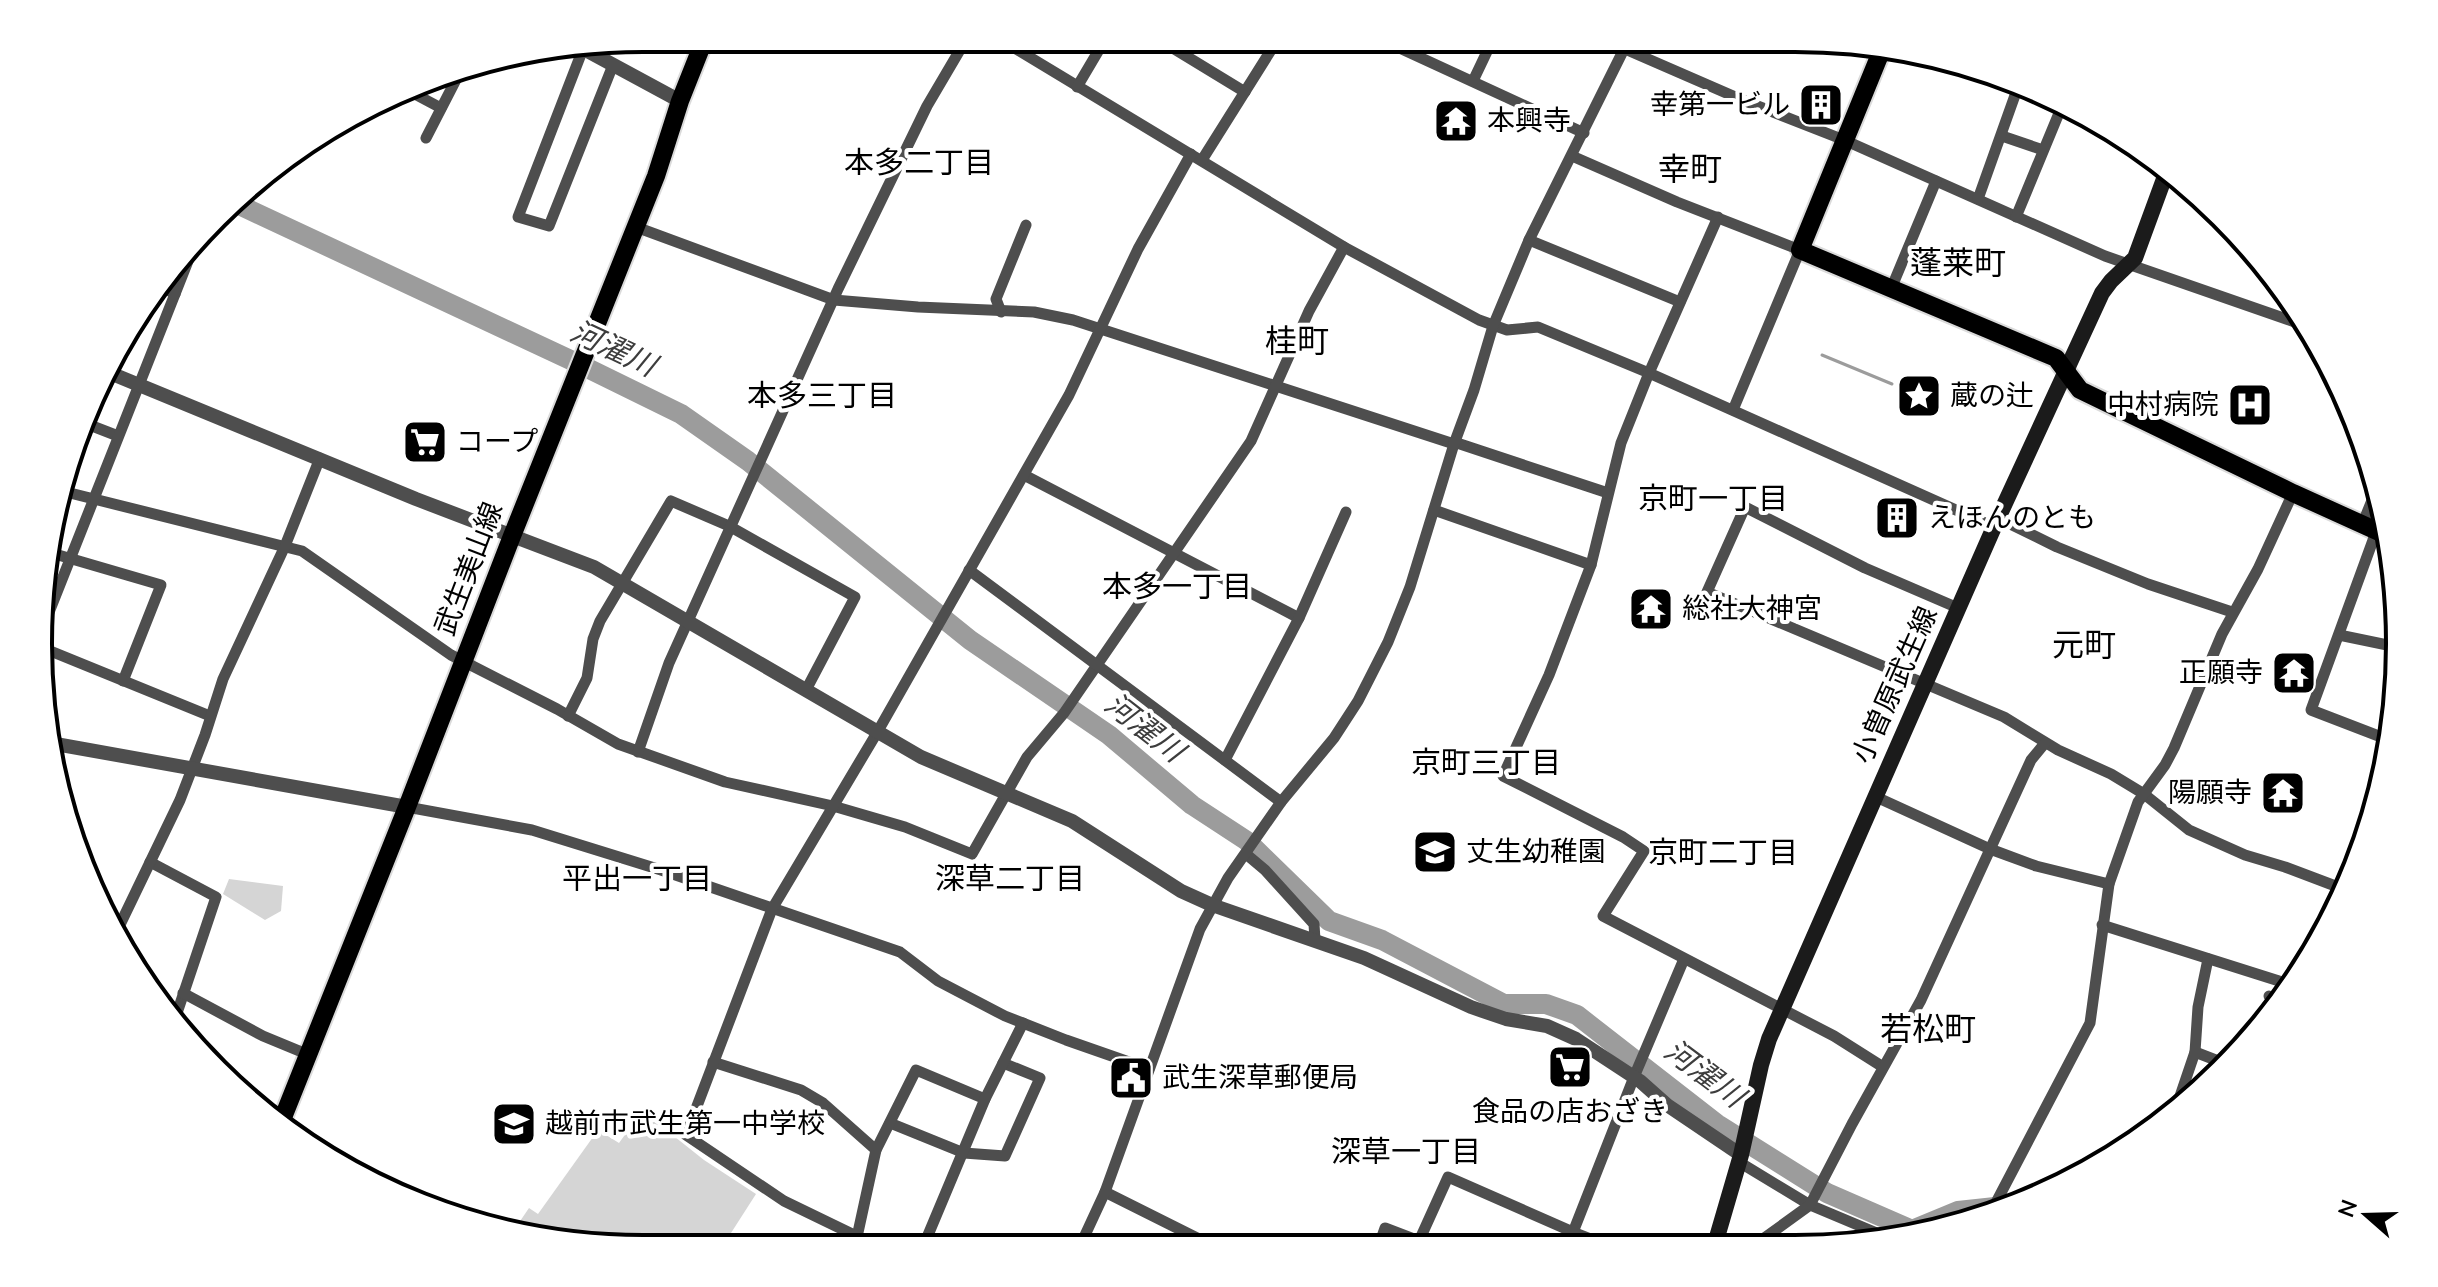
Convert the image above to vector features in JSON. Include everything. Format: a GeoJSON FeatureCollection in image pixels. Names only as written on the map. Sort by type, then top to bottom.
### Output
{"type":"FeatureCollection","features":[{"type":"Feature","properties":{"kind":"main road","name":"武生美山線"},"geometry":{"type":"LineString","coordinates":[[285,1114],[636,227],[699,52]]}},
{"type":"Feature","properties":{"kind":"main road"},"geometry":{"type":"LineString","coordinates":[[1878,58],[1800,250],[2056,358],[2080,390],[2375,531]]}},
{"type":"Feature","properties":{"kind":"main road","name":"小曽原武生線"},"geometry":{"type":"LineString","coordinates":[[1718,1235],[1765,1052],[1996,522],[2105,287],[2135,258],[2163,181]]}},
{"type":"Feature","properties":{"kind":"street"},"geometry":{"type":"LineString","coordinates":[[638,752],[660,685],[729,526],[927,106],[959,52]]}},
{"type":"Feature","properties":{"kind":"street"},"geometry":{"type":"LineString","coordinates":[[1022,52],[1344,247],[1493,326],[1507,330],[1538,327],[1996,522],[2148,584],[2232,612]]}},
{"type":"Feature","properties":{"kind":"street"},"geometry":{"type":"LineString","coordinates":[[1077,87],[1098,52]]}},
{"type":"Feature","properties":{"kind":"street"},"geometry":{"type":"LineString","coordinates":[[1179,52],[1245,92]]}},
{"type":"Feature","properties":{"kind":"street"},"geometry":{"type":"LineString","coordinates":[[853,1235],[784,1201],[686,1135],[772,909],[1024,475],[1083,368],[1138,249],[1270,52]]}},
{"type":"Feature","properties":{"kind":"street"},"geometry":{"type":"LineString","coordinates":[[1409,52],[1584,133]]}},
{"type":"Feature","properties":{"kind":"street"},"geometry":{"type":"LineString","coordinates":[[1473,81],[1487,52]]}},
{"type":"Feature","properties":{"kind":"street"},"geometry":{"type":"LineString","coordinates":[[1085,1235],[1105,1192],[1200,929],[1212,905],[1281,802],[1334,738],[1358,701],[1400,615],[1493,326],[1529,240],[1623,52]]}},
{"type":"Feature","properties":{"kind":"street"},"geometry":{"type":"LineString","coordinates":[[1643,52],[1740,99],[1844,140],[2105,256],[2289,320]]}},
{"type":"Feature","properties":{"kind":"street"},"geometry":{"type":"LineString","coordinates":[[593,54],[680,101]]}},
{"type":"Feature","properties":{"kind":"street"},"geometry":{"type":"LineString","coordinates":[[579,56],[518,217],[549,226],[613,65]]}},
{"type":"Feature","properties":{"kind":"street"},"geometry":{"type":"LineString","coordinates":[[426,138],[454,83]]}},
{"type":"Feature","properties":{"kind":"street"},"geometry":{"type":"LineString","coordinates":[[1978,199],[2015,95]]}},
{"type":"Feature","properties":{"kind":"street"},"geometry":{"type":"LineString","coordinates":[[419,96],[441,108]]}},
{"type":"Feature","properties":{"kind":"street"},"geometry":{"type":"LineString","coordinates":[[2016,217],[2058,114]]}},
{"type":"Feature","properties":{"kind":"street"},"geometry":{"type":"LineString","coordinates":[[2002,136],[2043,150]]}},
{"type":"Feature","properties":{"kind":"street"},"geometry":{"type":"LineString","coordinates":[[1572,156],[1800,250],[1733,410]]}},
{"type":"Feature","properties":{"kind":"street"},"geometry":{"type":"LineString","coordinates":[[1891,289],[1936,181]]}},
{"type":"Feature","properties":{"kind":"street"},"geometry":{"type":"LineString","coordinates":[[1718,217],[1621,443],[1591,565],[1549,675],[1503,776],[1623,837],[1644,851],[1603,916],[1834,1036],[1883,1067]]}},
{"type":"Feature","properties":{"kind":"street"},"geometry":{"type":"LineString","coordinates":[[1001,312],[996,299],[1026,225]]}},
{"type":"Feature","properties":{"kind":"street"},"geometry":{"type":"LineString","coordinates":[[636,227],[834,300],[1034,312],[1073,320],[1608,493]]}},
{"type":"Feature","properties":{"kind":"street"},"geometry":{"type":"LineString","coordinates":[[1529,240],[1680,302]]}},
{"type":"Feature","properties":{"kind":"street"},"geometry":{"type":"LineString","coordinates":[[71,493],[307,553],[463,662],[618,744],[725,782],[833,806],[905,827],[972,854],[1027,757],[1064,713],[1251,441],[1309,311],[1344,247]]}},
{"type":"Feature","properties":{"kind":"street"},"geometry":{"type":"LineString","coordinates":[[54,595],[184,271]]}},
{"type":"Feature","properties":{"kind":"street"},"geometry":{"type":"LineString","coordinates":[[169,291],[175,294]]}},
{"type":"Feature","properties":{"kind":"street"},"geometry":{"type":"LineString","coordinates":[[116,376],[594,567],[921,757],[1072,821],[1181,891],[1212,905],[1364,958],[1471,1007],[1506,1019],[1547,1026],[1576,1039],[1634,1077],[1667,1105],[1741,1152],[1810,1205],[1870,1230]]}},
{"type":"Feature","properties":{"kind":"street"},"geometry":{"type":"LineString","coordinates":[[93,426],[118,436]]}},
{"type":"Feature","properties":{"kind":"street"},"geometry":{"type":"LineString","coordinates":[[122,921],[192,769],[231,660],[285,546],[320,458]]}},
{"type":"Feature","properties":{"kind":"street"},"geometry":{"type":"LineString","coordinates":[[1024,475],[1299,618]]}},
{"type":"Feature","properties":{"kind":"street"},"geometry":{"type":"LineString","coordinates":[[1998,1199],[2090,1023],[2109,884],[2138,802],[2174,748],[2232,612],[2258,569],[2293,493]]}},
{"type":"Feature","properties":{"kind":"street"},"geometry":{"type":"LineString","coordinates":[[568,716],[587,678],[593,639],[621,583],[671,501],[729,526],[855,597],[806,690]]}},
{"type":"Feature","properties":{"kind":"street"},"geometry":{"type":"LineString","coordinates":[[1958,608],[1865,568],[1745,507],[1707,592],[2004,717],[2045,743],[2111,774],[2144,794],[2189,830],[2245,855],[2334,885]]}},
{"type":"Feature","properties":{"kind":"street"},"geometry":{"type":"LineString","coordinates":[[1434,510],[1591,565]]}},
{"type":"Feature","properties":{"kind":"street"},"geometry":{"type":"LineString","coordinates":[[1225,760],[1299,618],[1346,512]]}},
{"type":"Feature","properties":{"kind":"street"},"geometry":{"type":"LineString","coordinates":[[2376,532],[2311,710],[2379,736]]}},
{"type":"Feature","properties":{"kind":"street"},"geometry":{"type":"LineString","coordinates":[[59,556],[161,585],[123,681]]}},
{"type":"Feature","properties":{"kind":"street"},"geometry":{"type":"LineString","coordinates":[[969,570],[1281,802]]}},
{"type":"Feature","properties":{"kind":"street"},"geometry":{"type":"LineString","coordinates":[[2339,635],[2386,645]]}},
{"type":"Feature","properties":{"kind":"street"},"geometry":{"type":"LineString","coordinates":[[52,655],[210,716]]}},
{"type":"Feature","properties":{"kind":"street"},"geometry":{"type":"LineString","coordinates":[[1768,1235],[1810,1205],[1921,1000],[2031,760],[2045,743]]}},
{"type":"Feature","properties":{"kind":"street"},"geometry":{"type":"LineString","coordinates":[[61,745],[532,830],[900,952],[938,981],[1023,1023],[1149,1069]]}},
{"type":"Feature","properties":{"kind":"street"},"geometry":{"type":"LineString","coordinates":[[1874,796],[1990,849],[2049,871],[2109,884]]}},
{"type":"Feature","properties":{"kind":"street"},"geometry":{"type":"LineString","coordinates":[[1246,854],[1265,870],[1314,924],[1315,940]]}},
{"type":"Feature","properties":{"kind":"street"},"geometry":{"type":"LineString","coordinates":[[150,862],[216,897],[178,1009]]}},
{"type":"Feature","properties":{"kind":"street"},"geometry":{"type":"LineString","coordinates":[[2102,925],[2279,981]]}},
{"type":"Feature","properties":{"kind":"street"},"geometry":{"type":"LineString","coordinates":[[1572,1235],[1684,959]]}},
{"type":"Feature","properties":{"kind":"street"},"geometry":{"type":"LineString","coordinates":[[2182,1091],[2195,1052],[2198,1007],[2208,959]]}},
{"type":"Feature","properties":{"kind":"street"},"geometry":{"type":"LineString","coordinates":[[183,993],[263,1036],[309,1055]]}},
{"type":"Feature","properties":{"kind":"street"},"geometry":{"type":"LineString","coordinates":[[928,1235],[985,1099],[1023,1023]]}},
{"type":"Feature","properties":{"kind":"street"},"geometry":{"type":"LineString","coordinates":[[2195,1052],[2215,1060]]}},
{"type":"Feature","properties":{"kind":"street"},"geometry":{"type":"LineString","coordinates":[[713,1062],[801,1090],[823,1103],[876,1150]]}},
{"type":"Feature","properties":{"kind":"street"},"geometry":{"type":"LineString","coordinates":[[890,1123],[964,1153],[1005,1156],[1040,1078],[1003,1063]]}},
{"type":"Feature","properties":{"kind":"street"},"geometry":{"type":"LineString","coordinates":[[857,1235],[876,1150],[916,1070],[985,1099]]}},
{"type":"Feature","properties":{"kind":"street"},"geometry":{"type":"LineString","coordinates":[[1422,1235],[1448,1177],[1581,1235]]}},
{"type":"Feature","properties":{"kind":"street"},"geometry":{"type":"LineString","coordinates":[[1105,1192],[1191,1235]]}},
{"type":"Feature","properties":{"kind":"street"},"geometry":{"type":"LineString","coordinates":[[1383,1235],[1385,1228],[1403,1235]]}},
{"type":"Feature","properties":{"kind":"shaded area"},"geometry":{"type":"Polygon","coordinates":[[[229,879],[283,886],[281,911],[265,920],[223,894],[229,879]]]}},
{"type":"Feature","properties":{"kind":"shaded area"},"geometry":{"type":"Polygon","coordinates":[[[640,1114],[676,1134],[675,1137],[704,1160],[756,1194],[730,1235],[605,1234],[519,1222],[529,1208],[538,1214],[598,1130],[619,1143],[640,1114]]]}},
{"type":"Feature","properties":{"kind":"waterway","name":"河濯川"},"geometry":{"type":"LineString","coordinates":[[244,207],[681,414],[748,461],[970,640],[1109,735],[1192,805],[1247,841],[1329,921],[1382,940],[1504,1004],[1546,1004],[1577,1015],[1717,1124],[1827,1193],[1901,1225]]}},
{"type":"Feature","properties":{"kind":"waterway"},"geometry":{"type":"LineString","coordinates":[[1822,355],[1892,384]]}},
{"type":"Feature","properties":{"kind":"waterway","name":"河濯川"},"geometry":{"type":"LineString","coordinates":[[1949,1215],[1963,1210]]}},
{"type":"Feature","properties":{"kind":"place","name":"幸第一ビル"},"geometry":{"type":"Point","coordinates":[1821,105]}},
{"type":"Feature","properties":{"kind":"place","name":"本興寺"},"geometry":{"type":"Point","coordinates":[1456,121]}},
{"type":"Feature","properties":{"kind":"place","name":"蔵の辻"},"geometry":{"type":"Point","coordinates":[1919,396]}},
{"type":"Feature","properties":{"kind":"place","name":"中村病院"},"geometry":{"type":"Point","coordinates":[2250,405]}},
{"type":"Feature","properties":{"kind":"place","name":"コープ"},"geometry":{"type":"Point","coordinates":[425,442]}},
{"type":"Feature","properties":{"kind":"place","name":"えほんのとも"},"geometry":{"type":"Point","coordinates":[1897,518]}},
{"type":"Feature","properties":{"kind":"place","name":"総社大神宮"},"geometry":{"type":"Point","coordinates":[1651,609]}},
{"type":"Feature","properties":{"kind":"place","name":"正願寺"},"geometry":{"type":"Point","coordinates":[2294,673]}},
{"type":"Feature","properties":{"kind":"place","name":"陽願寺"},"geometry":{"type":"Point","coordinates":[2283,793]}},
{"type":"Feature","properties":{"kind":"place","name":"丈生幼稚園"},"geometry":{"type":"Point","coordinates":[1435,852]}},
{"type":"Feature","properties":{"kind":"place","name":"食品の店おざき"},"geometry":{"type":"Point","coordinates":[1570,1067]}},
{"type":"Feature","properties":{"kind":"place","name":"武生深草郵便局"},"geometry":{"type":"Point","coordinates":[1131,1078]}},
{"type":"Feature","properties":{"kind":"place","name":"越前市武生第一中学校"},"geometry":{"type":"Point","coordinates":[514,1124]}},
{"type":"Feature","properties":{"kind":"district","name":"本多二丁目"},"geometry":{"type":"Point","coordinates":[919,163]}},
{"type":"Feature","properties":{"kind":"district","name":"幸町"},"geometry":{"type":"Point","coordinates":[1690,169]}},
{"type":"Feature","properties":{"kind":"district","name":"蓬莱町"},"geometry":{"type":"Point","coordinates":[1958,263]}},
{"type":"Feature","properties":{"kind":"district","name":"桂町"},"geometry":{"type":"Point","coordinates":[1297,341]}},
{"type":"Feature","properties":{"kind":"district","name":"本多三丁目"},"geometry":{"type":"Point","coordinates":[822,396]}},
{"type":"Feature","properties":{"kind":"district","name":"京町一丁目"},"geometry":{"type":"Point","coordinates":[1713,499]}},
{"type":"Feature","properties":{"kind":"district","name":"本多一丁目"},"geometry":{"type":"Point","coordinates":[1177,587]}},
{"type":"Feature","properties":{"kind":"district","name":"元町"},"geometry":{"type":"Point","coordinates":[2084,645]}},
{"type":"Feature","properties":{"kind":"district","name":"京町三丁目"},"geometry":{"type":"Point","coordinates":[1486,763]}},
{"type":"Feature","properties":{"kind":"district","name":"京町二丁目"},"geometry":{"type":"Point","coordinates":[1723,853]}},
{"type":"Feature","properties":{"kind":"district","name":"平出一丁目"},"geometry":{"type":"Point","coordinates":[637,879]}},
{"type":"Feature","properties":{"kind":"district","name":"深草二丁目"},"geometry":{"type":"Point","coordinates":[1010,879]}},
{"type":"Feature","properties":{"kind":"district","name":"若松町"},"geometry":{"type":"Point","coordinates":[1928,1029]}},
{"type":"Feature","properties":{"kind":"district","name":"深草一丁目"},"geometry":{"type":"Point","coordinates":[1406,1152]}}]}
